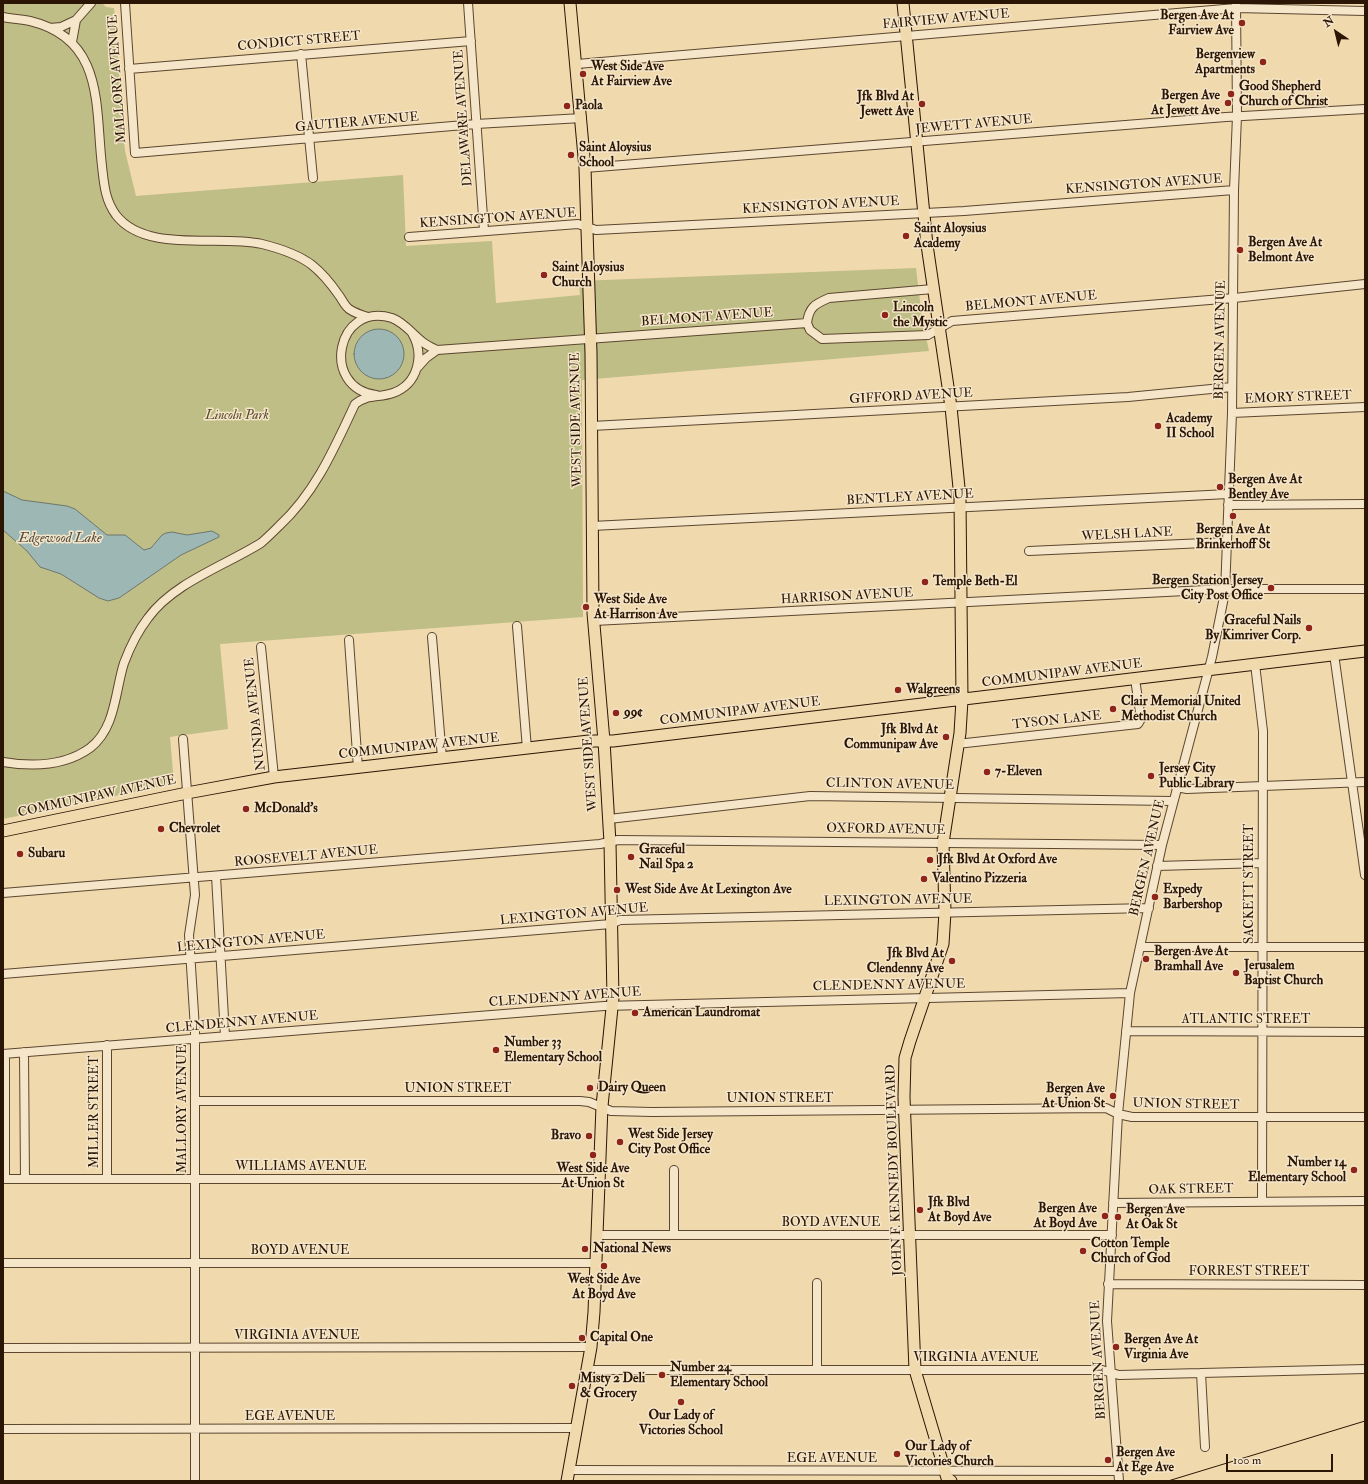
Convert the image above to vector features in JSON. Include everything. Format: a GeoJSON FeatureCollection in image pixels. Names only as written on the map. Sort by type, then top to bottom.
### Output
{"type":"FeatureCollection","features":[{"type":"Feature","properties":{"kind":"main road","name":"WEST SIDE AVENUE"},"geometry":{"type":"LineString","coordinates":[[567,1481],[591,1347],[597,1263],[602,1106],[612,1006],[609,819],[594,621],[592,426],[585,168],[582,118],[570,3]]}},
{"type":"Feature","properties":{"kind":"main road","name":"JOHN F. KENNEDY BOULEVARD"},"geometry":{"type":"LineString","coordinates":[[903,3],[916,141],[925,212],[927,245],[951,407],[960,507],[962,700],[942,843],[945,912],[942,944],[906,1058],[905,1111],[915,1370],[947,1478]]}},
{"type":"Feature","properties":{"kind":"main road","name":"COMMUNIPAW AVENUE"},"geometry":{"type":"LineString","coordinates":[[3,831],[187,793],[274,778],[589,741],[604,741],[962,700],[1365,651]]}},
{"type":"Feature","properties":{"kind":"street"},"geometry":{"type":"LineString","coordinates":[[50,28],[61,27],[76,20],[91,3]]}},
{"type":"Feature","properties":{"kind":"street","name":"MALLORY AVENUE"},"geometry":{"type":"LineString","coordinates":[[125,3],[135,153]]}},
{"type":"Feature","properties":{"kind":"street","name":"DELAWARE AVENUE"},"geometry":{"type":"LineString","coordinates":[[468,3],[484,231]]}},
{"type":"Feature","properties":{"kind":"street","name":"FAIRVIEW AVENUE"},"geometry":{"type":"LineString","coordinates":[[577,64],[1236,6],[1365,11]]}},
{"type":"Feature","properties":{"kind":"street","name":"BERGEN AVENUE"},"geometry":{"type":"LineString","coordinates":[[1119,1481],[1107,1321],[1118,1114],[1130,993],[1172,801],[1208,669],[1225,589],[1232,413],[1234,190],[1237,116],[1236,6]]}},
{"type":"Feature","properties":{"kind":"street"},"geometry":{"type":"LineString","coordinates":[[3,18],[30,21],[50,28],[72,42],[87,63],[95,89],[106,197],[116,215],[130,229],[147,236],[256,243],[286,252],[311,264],[330,283],[348,308],[359,315],[393,319],[401,322],[424,343],[437,350]]}},
{"type":"Feature","properties":{"kind":"street"},"geometry":{"type":"LineString","coordinates":[[72,42],[76,20]]}},
{"type":"Feature","properties":{"kind":"street","name":"CONDICT STREET"},"geometry":{"type":"LineString","coordinates":[[130,69],[471,41]]}},
{"type":"Feature","properties":{"kind":"street"},"geometry":{"type":"LineString","coordinates":[[301,54],[313,178]]}},
{"type":"Feature","properties":{"kind":"street","name":"JEWETT AVENUE"},"geometry":{"type":"LineString","coordinates":[[585,168],[1237,116],[1365,109]]}},
{"type":"Feature","properties":{"kind":"street","name":"GAUTIER AVENUE"},"geometry":{"type":"LineString","coordinates":[[135,153],[476,124],[582,118]]}},
{"type":"Feature","properties":{"kind":"street","name":"KENSINGTON AVENUE"},"geometry":{"type":"LineString","coordinates":[[409,237],[578,224],[596,230],[925,212],[1234,190]]}},
{"type":"Feature","properties":{"kind":"street","name":"BELMONT AVENUE"},"geometry":{"type":"LineString","coordinates":[[590,338],[807,323],[810,330],[822,339],[928,335],[952,321],[1234,298],[1365,284]]}},
{"type":"Feature","properties":{"kind":"street"},"geometry":{"type":"LineString","coordinates":[[807,323],[808,313],[816,304],[829,298],[933,289]]}},
{"type":"Feature","properties":{"kind":"street"},"geometry":{"type":"LineString","coordinates":[[368,317],[359,321],[346,334],[342,341],[341,363],[343,370],[351,383],[371,394],[379,395]]}},
{"type":"Feature","properties":{"kind":"street"},"geometry":{"type":"LineString","coordinates":[[412,333],[419,350],[417,369]]}},
{"type":"Feature","properties":{"kind":"street"},"geometry":{"type":"LineString","coordinates":[[3,762],[38,766],[70,759],[91,747],[111,720],[124,664],[132,643],[148,617],[173,594],[262,542],[290,517],[324,470],[355,404],[361,399],[391,393],[402,388],[411,379],[426,358],[437,350],[590,338]]}},
{"type":"Feature","properties":{"kind":"street","name":"GIFFORD AVENUE"},"geometry":{"type":"LineString","coordinates":[[592,426],[1128,397],[1232,387]]}},
{"type":"Feature","properties":{"kind":"street","name":"EMORY STREET"},"geometry":{"type":"LineString","coordinates":[[1232,413],[1365,407]]}},
{"type":"Feature","properties":{"kind":"street","name":"BENTLEY AVENUE"},"geometry":{"type":"LineString","coordinates":[[592,526],[1228,494]]}},
{"type":"Feature","properties":{"kind":"street"},"geometry":{"type":"LineString","coordinates":[[1228,505],[1365,504]]}},
{"type":"Feature","properties":{"kind":"street","name":"WELSH LANE"},"geometry":{"type":"LineString","coordinates":[[1029,552],[1226,542]]}},
{"type":"Feature","properties":{"kind":"street","name":"HARRISON AVENUE"},"geometry":{"type":"LineString","coordinates":[[594,621],[1225,589],[1365,589]]}},
{"type":"Feature","properties":{"kind":"street"},"geometry":{"type":"LineString","coordinates":[[517,626],[527,749]]}},
{"type":"Feature","properties":{"kind":"street"},"geometry":{"type":"LineString","coordinates":[[432,637],[442,758]]}},
{"type":"Feature","properties":{"kind":"street"},"geometry":{"type":"LineString","coordinates":[[349,640],[358,768]]}},
{"type":"Feature","properties":{"kind":"street","name":"NUNDA AVENUE"},"geometry":{"type":"LineString","coordinates":[[261,647],[274,778]]}},
{"type":"Feature","properties":{"kind":"street"},"geometry":{"type":"LineString","coordinates":[[1334,654],[1365,876]]}},
{"type":"Feature","properties":{"kind":"street","name":"SACKETT STREET"},"geometry":{"type":"LineString","coordinates":[[1255,664],[1263,731],[1261,785],[1262,1201]]}},
{"type":"Feature","properties":{"kind":"street","name":"TYSON LANE"},"geometry":{"type":"LineString","coordinates":[[957,744],[1138,724],[1141,719],[1136,679]]}},
{"type":"Feature","properties":{"kind":"street","name":"MALLORY AVENUE"},"geometry":{"type":"LineString","coordinates":[[182,739],[195,878],[195,895],[189,935],[195,1038],[195,1481]]}},
{"type":"Feature","properties":{"kind":"street"},"geometry":{"type":"LineString","coordinates":[[1176,786],[1187,789],[1365,782]]}},
{"type":"Feature","properties":{"kind":"street","name":"CLINTON AVENUE"},"geometry":{"type":"LineString","coordinates":[[609,819],[810,796],[1172,801]]}},
{"type":"Feature","properties":{"kind":"street","name":"OXFORD AVENUE"},"geometry":{"type":"LineString","coordinates":[[610,843],[618,840],[698,840],[1162,845]]}},
{"type":"Feature","properties":{"kind":"street","name":"ROOSEVELT AVENUE"},"geometry":{"type":"LineString","coordinates":[[3,893],[610,843]]}},
{"type":"Feature","properties":{"kind":"street"},"geometry":{"type":"LineString","coordinates":[[1157,866],[1262,863]]}},
{"type":"Feature","properties":{"kind":"street"},"geometry":{"type":"LineString","coordinates":[[216,876],[225,1036]]}},
{"type":"Feature","properties":{"kind":"street","name":"LEXINGTON AVENUE"},"geometry":{"type":"LineString","coordinates":[[3,974],[190,960],[611,924],[620,920],[1148,908]]}},
{"type":"Feature","properties":{"kind":"street"},"geometry":{"type":"LineString","coordinates":[[1140,947],[1365,947]]}},
{"type":"Feature","properties":{"kind":"street","name":"CLENDENNY AVENUE"},"geometry":{"type":"LineString","coordinates":[[4,1054],[612,1006],[1130,993]]}},
{"type":"Feature","properties":{"kind":"street","name":"ATLANTIC STREET"},"geometry":{"type":"LineString","coordinates":[[1126,1031],[1365,1032]]}},
{"type":"Feature","properties":{"kind":"street","name":"MILLER STREET"},"geometry":{"type":"LineString","coordinates":[[107,1045],[107,1179]]}},
{"type":"Feature","properties":{"kind":"street"},"geometry":{"type":"LineString","coordinates":[[24,1052],[24,1179]]}},
{"type":"Feature","properties":{"kind":"street"},"geometry":{"type":"LineString","coordinates":[[4,1054],[4,1179]]}},
{"type":"Feature","properties":{"kind":"street","name":"UNION STREET"},"geometry":{"type":"LineString","coordinates":[[195,1101],[580,1101],[602,1106],[611,1111],[652,1112],[905,1111],[1106,1108],[1118,1114],[1132,1117],[1365,1117]]}},
{"type":"Feature","properties":{"kind":"street"},"geometry":{"type":"LineString","coordinates":[[674,1170],[674,1235]]}},
{"type":"Feature","properties":{"kind":"street","name":"WILLIAMS AVENUE"},"geometry":{"type":"LineString","coordinates":[[4,1179],[600,1179]]}},
{"type":"Feature","properties":{"kind":"street","name":"OAK STREET"},"geometry":{"type":"LineString","coordinates":[[1113,1203],[1262,1201],[1365,1202]]}},
{"type":"Feature","properties":{"kind":"street","name":"BOYD AVENUE"},"geometry":{"type":"LineString","coordinates":[[598,1236],[1112,1235]]}},
{"type":"Feature","properties":{"kind":"street","name":"BOYD AVENUE"},"geometry":{"type":"LineString","coordinates":[[3,1263],[597,1263]]}},
{"type":"Feature","properties":{"kind":"street"},"geometry":{"type":"LineString","coordinates":[[816,1369],[817,1283]]}},
{"type":"Feature","properties":{"kind":"street","name":"FORREST STREET"},"geometry":{"type":"LineString","coordinates":[[1108,1284],[1365,1285]]}},
{"type":"Feature","properties":{"kind":"street","name":"VIRGINIA AVENUE"},"geometry":{"type":"LineString","coordinates":[[3,1348],[591,1347]]}},
{"type":"Feature","properties":{"kind":"street","name":"VIRGINIA AVENUE"},"geometry":{"type":"LineString","coordinates":[[587,1370],[816,1369],[1110,1372],[1119,1375],[1365,1369]]}},
{"type":"Feature","properties":{"kind":"street"},"geometry":{"type":"LineString","coordinates":[[1201,1373],[1205,1447]]}},
{"type":"Feature","properties":{"kind":"street","name":"EGE AVENUE"},"geometry":{"type":"LineString","coordinates":[[3,1429],[577,1428]]}},
{"type":"Feature","properties":{"kind":"street","name":"EGE AVENUE"},"geometry":{"type":"LineString","coordinates":[[569,1470],[947,1478],[1118,1471]]}},
{"type":"Feature","properties":{"kind":"green space","name":"Lincoln Park"},"geometry":{"type":"Polygon","coordinates":[[[3,3],[102,3],[106,7],[114,8],[125,151],[136,196],[403,175],[406,246],[492,241],[496,303],[580,295],[579,281],[916,268],[922,318],[929,351],[582,380],[583,617],[220,644],[228,729],[170,737],[174,784],[3,819],[3,3]]]}},
{"type":"Feature","properties":{"kind":"water"},"geometry":{"type":"Polygon","coordinates":[[[374,329],[384,329],[397,336],[404,349],[404,359],[397,372],[384,379],[374,379],[365,375],[358,368],[354,359],[354,349],[358,340],[365,333],[374,329]]]}},
{"type":"Feature","properties":{"kind":"water","name":"Edgewood Lake"},"geometry":{"type":"Polygon","coordinates":[[[3,491],[22,500],[67,506],[75,509],[107,535],[125,535],[144,550],[151,548],[162,535],[166,533],[172,532],[187,535],[212,531],[219,535],[219,537],[181,555],[119,598],[108,601],[99,598],[61,574],[40,567],[27,551],[3,530],[3,491]]]}},
{"type":"Feature","properties":{"kind":"tram line"},"geometry":{"type":"LineString","coordinates":[[1168,1481],[1365,1421]]}},
{"type":"Feature","properties":{"kind":"place","name":"Bergen Ave At Fairview Ave"},"geometry":{"type":"Point","coordinates":[1242,23]}},
{"type":"Feature","properties":{"kind":"place","name":"Bergenview Apartments"},"geometry":{"type":"Point","coordinates":[1263,62]}},
{"type":"Feature","properties":{"kind":"place","name":"West Side Ave At Fairview Ave"},"geometry":{"type":"Point","coordinates":[583,74]}},
{"type":"Feature","properties":{"kind":"place","name":"Good Shepherd Church of Christ"},"geometry":{"type":"Point","coordinates":[1231,94]}},
{"type":"Feature","properties":{"kind":"place","name":"Bergen Ave At Jewett Ave"},"geometry":{"type":"Point","coordinates":[1228,103]}},
{"type":"Feature","properties":{"kind":"place","name":"Jfk Blvd At Jewett Ave"},"geometry":{"type":"Point","coordinates":[922,104]}},
{"type":"Feature","properties":{"kind":"place","name":"Paola"},"geometry":{"type":"Point","coordinates":[567,106]}},
{"type":"Feature","properties":{"kind":"place","name":"Saint Aloysius School"},"geometry":{"type":"Point","coordinates":[571,155]}},
{"type":"Feature","properties":{"kind":"place","name":"Saint Aloysius Academy"},"geometry":{"type":"Point","coordinates":[906,236]}},
{"type":"Feature","properties":{"kind":"place","name":"Bergen Ave At Belmont Ave"},"geometry":{"type":"Point","coordinates":[1240,250]}},
{"type":"Feature","properties":{"kind":"place","name":"Saint Aloysius Church"},"geometry":{"type":"Point","coordinates":[544,275]}},
{"type":"Feature","properties":{"kind":"place","name":"Lincoln the Mystic"},"geometry":{"type":"Point","coordinates":[885,315]}},
{"type":"Feature","properties":{"kind":"place","name":"Academy II School"},"geometry":{"type":"Point","coordinates":[1158,426]}},
{"type":"Feature","properties":{"kind":"place","name":"Bergen Ave At Bentley Ave"},"geometry":{"type":"Point","coordinates":[1220,487]}},
{"type":"Feature","properties":{"kind":"place","name":"Bergen Ave At Brinkerhoff St"},"geometry":{"type":"Point","coordinates":[1233,516]}},
{"type":"Feature","properties":{"kind":"place","name":"Temple Beth-El"},"geometry":{"type":"Point","coordinates":[925,582]}},
{"type":"Feature","properties":{"kind":"place","name":"Bergen Station Jersey City Post Office"},"geometry":{"type":"Point","coordinates":[1271,588]}},
{"type":"Feature","properties":{"kind":"place","name":"West Side Ave At Harrison Ave"},"geometry":{"type":"Point","coordinates":[586,607]}},
{"type":"Feature","properties":{"kind":"place","name":"Graceful Nails By Kimriver Corp."},"geometry":{"type":"Point","coordinates":[1309,628]}},
{"type":"Feature","properties":{"kind":"place","name":"Walgreens"},"geometry":{"type":"Point","coordinates":[898,690]}},
{"type":"Feature","properties":{"kind":"place","name":"Clair Memorial United Methodist Church"},"geometry":{"type":"Point","coordinates":[1113,709]}},
{"type":"Feature","properties":{"kind":"place","name":"99¢"},"geometry":{"type":"Point","coordinates":[616,713]}},
{"type":"Feature","properties":{"kind":"place","name":"Jfk Blvd At Communipaw Ave"},"geometry":{"type":"Point","coordinates":[946,737]}},
{"type":"Feature","properties":{"kind":"place","name":"7-Eleven"},"geometry":{"type":"Point","coordinates":[987,772]}},
{"type":"Feature","properties":{"kind":"place","name":"Jersey City Public Library"},"geometry":{"type":"Point","coordinates":[1151,776]}},
{"type":"Feature","properties":{"kind":"place","name":"McDonald's"},"geometry":{"type":"Point","coordinates":[246,809]}},
{"type":"Feature","properties":{"kind":"place","name":"Chevrolet"},"geometry":{"type":"Point","coordinates":[161,829]}},
{"type":"Feature","properties":{"kind":"place","name":"Subaru"},"geometry":{"type":"Point","coordinates":[20,854]}},
{"type":"Feature","properties":{"kind":"place","name":"Graceful Nail Spa 2"},"geometry":{"type":"Point","coordinates":[631,857]}},
{"type":"Feature","properties":{"kind":"place","name":"Jfk Blvd At Oxford Ave"},"geometry":{"type":"Point","coordinates":[930,860]}},
{"type":"Feature","properties":{"kind":"place","name":"Valentino Pizzeria"},"geometry":{"type":"Point","coordinates":[924,879]}},
{"type":"Feature","properties":{"kind":"place","name":"West Side Ave At Lexington Ave"},"geometry":{"type":"Point","coordinates":[617,890]}},
{"type":"Feature","properties":{"kind":"place","name":"Expedy Barbershop"},"geometry":{"type":"Point","coordinates":[1155,897]}},
{"type":"Feature","properties":{"kind":"place","name":"Bergen Ave At Bramhall Ave"},"geometry":{"type":"Point","coordinates":[1146,959]}},
{"type":"Feature","properties":{"kind":"place","name":"Jfk Blvd At Clendenny Ave"},"geometry":{"type":"Point","coordinates":[952,961]}},
{"type":"Feature","properties":{"kind":"place","name":"Jerusalem Baptist Church"},"geometry":{"type":"Point","coordinates":[1236,973]}},
{"type":"Feature","properties":{"kind":"place","name":"American Laundromat"},"geometry":{"type":"Point","coordinates":[635,1013]}},
{"type":"Feature","properties":{"kind":"place","name":"Number 33 Elementary School"},"geometry":{"type":"Point","coordinates":[496,1050]}},
{"type":"Feature","properties":{"kind":"place","name":"Dairy Queen"},"geometry":{"type":"Point","coordinates":[590,1088]}},
{"type":"Feature","properties":{"kind":"place","name":"Bergen Ave At Union St"},"geometry":{"type":"Point","coordinates":[1113,1096]}},
{"type":"Feature","properties":{"kind":"place","name":"Bravo"},"geometry":{"type":"Point","coordinates":[589,1136]}},
{"type":"Feature","properties":{"kind":"place","name":"West Side Jersey City Post Office"},"geometry":{"type":"Point","coordinates":[620,1142]}},
{"type":"Feature","properties":{"kind":"place","name":"West Side Ave At Union St"},"geometry":{"type":"Point","coordinates":[593,1155]}},
{"type":"Feature","properties":{"kind":"place","name":"Number 14 Elementary School"},"geometry":{"type":"Point","coordinates":[1354,1170]}},
{"type":"Feature","properties":{"kind":"place","name":"Jfk Blvd At Boyd Ave"},"geometry":{"type":"Point","coordinates":[920,1210]}},
{"type":"Feature","properties":{"kind":"place","name":"Bergen Ave At Boyd Ave"},"geometry":{"type":"Point","coordinates":[1105,1216]}},
{"type":"Feature","properties":{"kind":"place","name":"Bergen Ave At Oak St"},"geometry":{"type":"Point","coordinates":[1118,1217]}},
{"type":"Feature","properties":{"kind":"place","name":"National News"},"geometry":{"type":"Point","coordinates":[585,1249]}},
{"type":"Feature","properties":{"kind":"place","name":"Cotton Temple Church of God"},"geometry":{"type":"Point","coordinates":[1083,1251]}},
{"type":"Feature","properties":{"kind":"place","name":"West Side Ave At Boyd Ave"},"geometry":{"type":"Point","coordinates":[604,1266]}},
{"type":"Feature","properties":{"kind":"place","name":"Capital One"},"geometry":{"type":"Point","coordinates":[582,1338]}},
{"type":"Feature","properties":{"kind":"place","name":"Bergen Ave At Virginia Ave"},"geometry":{"type":"Point","coordinates":[1116,1347]}},
{"type":"Feature","properties":{"kind":"place","name":"Number 24 Elementary School"},"geometry":{"type":"Point","coordinates":[662,1375]}},
{"type":"Feature","properties":{"kind":"place","name":"Misty 2 Deli & Grocery"},"geometry":{"type":"Point","coordinates":[572,1386]}},
{"type":"Feature","properties":{"kind":"place","name":"Our Lady of Victories School"},"geometry":{"type":"Point","coordinates":[681,1402]}},
{"type":"Feature","properties":{"kind":"place","name":"Our Lady of Victories Church"},"geometry":{"type":"Point","coordinates":[897,1454]}},
{"type":"Feature","properties":{"kind":"place","name":"Bergen Ave At Ege Ave"},"geometry":{"type":"Point","coordinates":[1108,1460]}}]}
